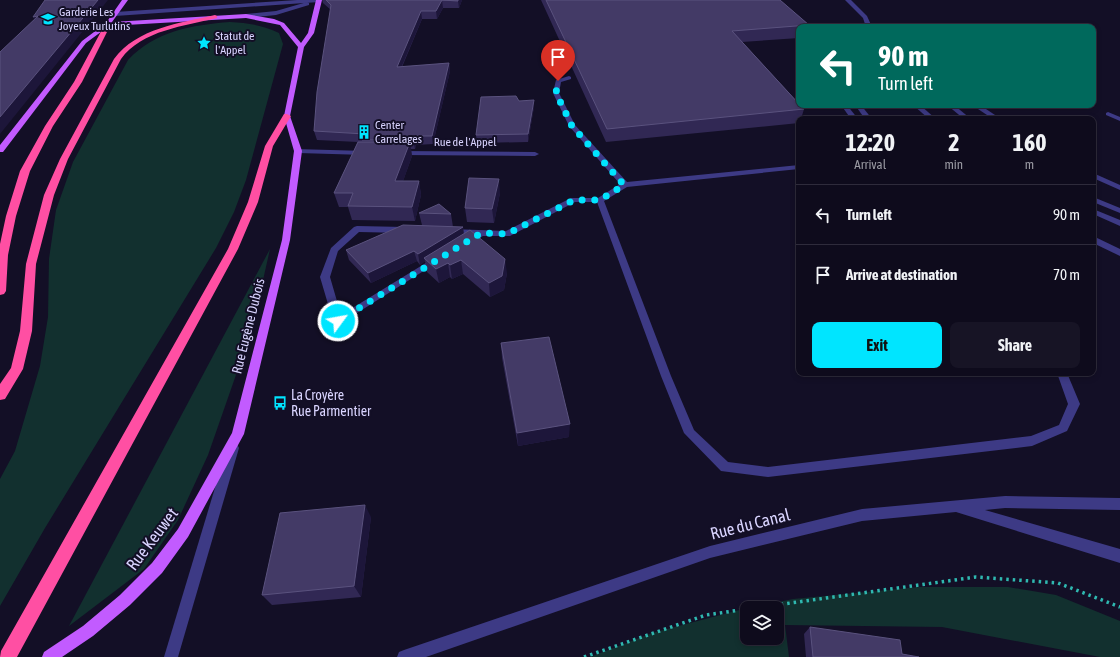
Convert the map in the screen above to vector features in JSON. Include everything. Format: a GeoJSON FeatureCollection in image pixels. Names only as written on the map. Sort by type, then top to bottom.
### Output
{"type":"FeatureCollection","features":[{"type":"Feature","properties":{"kind":"highway"},"geometry":{"type":"LineString","coordinates":[[0,395],[17,369],[23,346],[26,331],[31,264],[49,195],[97,96],[118,59],[128,47],[142,39],[169,28],[215,17]]}},
{"type":"Feature","properties":{"kind":"highway"},"geometry":{"type":"LineString","coordinates":[[0,291],[0,273],[11,216],[25,171],[49,126],[78,82],[108,24]]}},
{"type":"Feature","properties":{"kind":"highway"},"geometry":{"type":"LineString","coordinates":[[8,657],[233,249],[253,202],[269,146],[286,116]]}},
{"type":"Feature","properties":{"kind":"main road"},"geometry":{"type":"LineString","coordinates":[[0,150],[84,42],[108,24],[125,0]]}},
{"type":"Feature","properties":{"kind":"main road"},"geometry":{"type":"LineString","coordinates":[[286,116],[301,46],[311,33],[319,0]]}},
{"type":"Feature","properties":{"kind":"main road"},"geometry":{"type":"LineString","coordinates":[[108,24],[246,16],[282,24],[301,46]]}},
{"type":"Feature","properties":{"kind":"main road","name":"Rue Eugène Dubois"},"geometry":{"type":"LineString","coordinates":[[238,434],[286,240],[298,151],[286,116]]}},
{"type":"Feature","properties":{"kind":"main road","name":"Rue Keuwet"},"geometry":{"type":"LineString","coordinates":[[49,657],[88,631],[125,600],[157,568],[182,533],[238,434]]}},
{"type":"Feature","properties":{"kind":"street"},"geometry":{"type":"LineString","coordinates":[[115,14],[319,0]]}},
{"type":"Feature","properties":{"kind":"street"},"geometry":{"type":"LineString","coordinates":[[246,16],[276,14],[319,0]]}},
{"type":"Feature","properties":{"kind":"street"},"geometry":{"type":"LineString","coordinates":[[848,0],[865,17],[868,24]]}},
{"type":"Feature","properties":{"kind":"street"},"geometry":{"type":"LineString","coordinates":[[569,78],[558,81],[556,93],[572,126],[624,185]]}},
{"type":"Feature","properties":{"kind":"street"},"geometry":{"type":"LineString","coordinates":[[846,108],[853,116]]}},
{"type":"Feature","properties":{"kind":"street"},"geometry":{"type":"LineString","coordinates":[[860,108],[867,116]]}},
{"type":"Feature","properties":{"kind":"street"},"geometry":{"type":"LineString","coordinates":[[920,108],[929,116]]}},
{"type":"Feature","properties":{"kind":"street"},"geometry":{"type":"LineString","coordinates":[[944,108],[954,116]]}},
{"type":"Feature","properties":{"kind":"street"},"geometry":{"type":"LineString","coordinates":[[954,108],[964,116]]}},
{"type":"Feature","properties":{"kind":"street"},"geometry":{"type":"LineString","coordinates":[[980,108],[993,116]]}},
{"type":"Feature","properties":{"kind":"street"},"geometry":{"type":"LineString","coordinates":[[1108,114],[1120,119]]}},
{"type":"Feature","properties":{"kind":"street"},"geometry":{"type":"LineString","coordinates":[[298,151],[375,153]]}},
{"type":"Feature","properties":{"kind":"street","name":"Rue de l'Appel"},"geometry":{"type":"LineString","coordinates":[[391,153],[535,154]]}},
{"type":"Feature","properties":{"kind":"street"},"geometry":{"type":"LineString","coordinates":[[442,232],[507,234],[574,200],[600,200],[624,185],[796,167]]}},
{"type":"Feature","properties":{"kind":"street"},"geometry":{"type":"LineString","coordinates":[[1096,176],[1120,188]]}},
{"type":"Feature","properties":{"kind":"street"},"geometry":{"type":"LineString","coordinates":[[600,200],[666,376],[690,433],[725,467],[768,472],[1032,442],[1063,428],[1074,404],[1063,376]]}},
{"type":"Feature","properties":{"kind":"street"},"geometry":{"type":"LineString","coordinates":[[1096,200],[1120,211]]}},
{"type":"Feature","properties":{"kind":"street"},"geometry":{"type":"LineString","coordinates":[[1096,212],[1120,223]]}},
{"type":"Feature","properties":{"kind":"street"},"geometry":{"type":"LineString","coordinates":[[411,231],[357,229],[334,250],[325,278],[338,321],[447,254]]}},
{"type":"Feature","properties":{"kind":"street"},"geometry":{"type":"LineString","coordinates":[[460,246],[481,233]]}},
{"type":"Feature","properties":{"kind":"street"},"geometry":{"type":"LineString","coordinates":[[1096,241],[1120,253]]}},
{"type":"Feature","properties":{"kind":"street","name":"Rue Eugène Dubois"},"geometry":{"type":"LineString","coordinates":[[171,657],[238,434]]}},
{"type":"Feature","properties":{"kind":"street","name":"Rue du Canal"},"geometry":{"type":"LineString","coordinates":[[404,657],[710,552],[862,515],[1005,502],[1120,504]]}},
{"type":"Feature","properties":{"kind":"street"},"geometry":{"type":"LineString","coordinates":[[955,507],[1120,556]]}},
{"type":"Feature","properties":{"kind":"path"},"geometry":{"type":"LineString","coordinates":[[784,604],[976,577],[1058,583],[1120,607]]}},
{"type":"Feature","properties":{"kind":"path"},"geometry":{"type":"LineString","coordinates":[[584,657],[706,615],[740,610]]}},
{"type":"Feature","properties":{"kind":"green space"},"geometry":{"type":"Polygon","coordinates":[[[230,22],[255,25],[273,30],[279,33],[283,44],[246,180],[234,212],[216,248],[45,528],[0,606],[0,479],[15,451],[40,366],[48,317],[49,259],[56,210],[73,162],[128,60],[139,50],[150,42],[175,31],[202,25],[230,22]]]}},
{"type":"Feature","properties":{"kind":"green space"},"geometry":{"type":"Polygon","coordinates":[[[270,249],[252,329],[208,455],[178,520],[144,569],[69,626],[270,249]]]}},
{"type":"Feature","properties":{"kind":"green space"},"geometry":{"type":"Polygon","coordinates":[[[919,587],[1008,587],[1056,595],[1120,621],[1120,657],[1100,657],[942,627],[785,625],[789,657],[590,657],[652,633],[740,610],[740,645],[784,645],[783,601],[919,587]]]}},
{"type":"Feature","properties":{"kind":"building"},"geometry":{"type":"Polygon","coordinates":[[[45,0],[98,0],[0,117],[0,52],[38,16],[33,17],[45,0]]]}},
{"type":"Feature","properties":{"kind":"building"},"geometry":{"type":"Polygon","coordinates":[[[326,0],[442,0],[436,11],[421,11],[397,67],[449,63],[432,136],[415,136],[413,140],[362,140],[365,134],[314,131],[317,92],[331,5],[326,0]]]}},
{"type":"Feature","properties":{"kind":"building"},"geometry":{"type":"Polygon","coordinates":[[[546,0],[780,0],[808,24],[732,31],[796,101],[796,108],[804,109],[607,129],[546,0]]]}},
{"type":"Feature","properties":{"kind":"building"},"geometry":{"type":"Polygon","coordinates":[[[516,96],[519,101],[534,100],[528,134],[476,135],[481,97],[516,96]]]}},
{"type":"Feature","properties":{"kind":"building"},"geometry":{"type":"Polygon","coordinates":[[[358,142],[410,142],[395,181],[419,181],[412,207],[348,206],[353,193],[334,193],[358,142]]]}},
{"type":"Feature","properties":{"kind":"building"},"geometry":{"type":"Polygon","coordinates":[[[469,178],[499,179],[492,209],[465,208],[469,178]]]}},
{"type":"Feature","properties":{"kind":"building"},"geometry":{"type":"Polygon","coordinates":[[[439,204],[451,214],[419,213],[439,204]]]}},
{"type":"Feature","properties":{"kind":"building"},"geometry":{"type":"Polygon","coordinates":[[[403,225],[463,227],[418,254],[414,251],[368,273],[346,250],[403,225]]]}},
{"type":"Feature","properties":{"kind":"building"},"geometry":{"type":"Polygon","coordinates":[[[470,230],[505,259],[502,276],[489,283],[461,260],[450,265],[448,263],[436,269],[424,258],[470,230]]]}},
{"type":"Feature","properties":{"kind":"building"},"geometry":{"type":"Polygon","coordinates":[[[549,337],[570,424],[517,433],[501,343],[549,337]]]}},
{"type":"Feature","properties":{"kind":"building"},"geometry":{"type":"Polygon","coordinates":[[[365,505],[354,586],[262,595],[280,513],[365,505]]]}},
{"type":"Feature","properties":{"kind":"building"},"geometry":{"type":"Polygon","coordinates":[[[810,627],[900,640],[902,654],[919,657],[813,657],[810,627]]]}},
{"type":"Feature","properties":{"kind":"place","name":"Garderie Les Joyeux Turlutins"},"geometry":{"type":"Point","coordinates":[48,19]}},
{"type":"Feature","properties":{"kind":"place","name":"Statut de l'Appel"},"geometry":{"type":"Point","coordinates":[204,43]}},
{"type":"Feature","properties":{"kind":"place","name":"Center Carrelages"},"geometry":{"type":"Point","coordinates":[364,132]}},
{"type":"Feature","properties":{"kind":"place","name":"La Croyère Rue Parmentier"},"geometry":{"type":"Point","coordinates":[280,403]}},
{"type":"Feature","properties":{"kind":"route"},"geometry":{"type":"LineString","coordinates":[[338,321],[481,233],[507,234],[574,200],[600,200],[624,185],[600,160],[572,126],[556,93],[558,81]]}}]}
